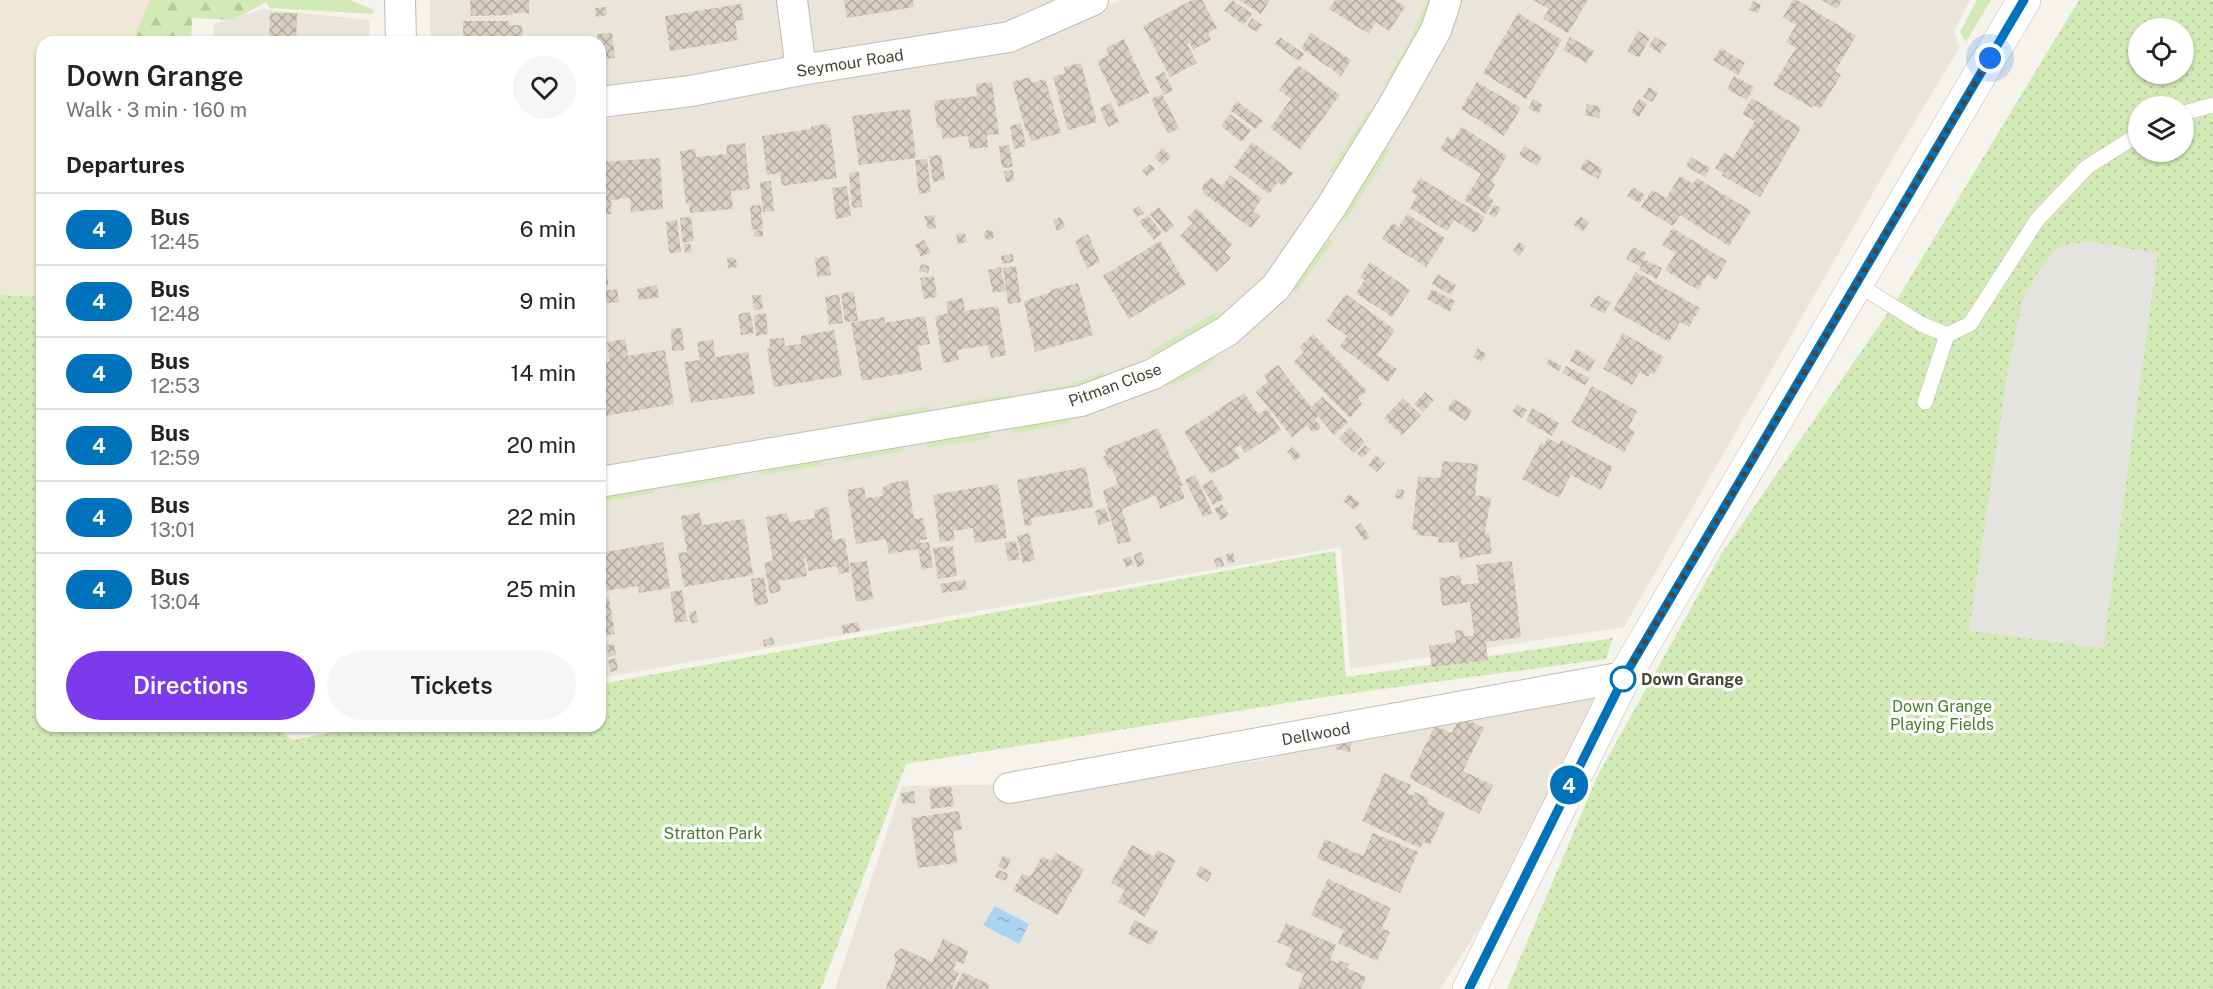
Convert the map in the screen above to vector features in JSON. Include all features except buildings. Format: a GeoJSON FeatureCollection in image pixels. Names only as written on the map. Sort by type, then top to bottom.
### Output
{"type":"FeatureCollection","features":[{"type":"Feature","properties":{"kind":"street"},"geometry":{"type":"LineString","coordinates":[[400,0],[401,36]]}},
{"type":"Feature","properties":{"kind":"street"},"geometry":{"type":"LineString","coordinates":[[792,0],[801,70]]}},
{"type":"Feature","properties":{"kind":"street","name":"Seymour Road"},"geometry":{"type":"LineString","coordinates":[[606,101],[691,91],[801,70],[1009,37],[1093,0]]}},
{"type":"Feature","properties":{"kind":"street","name":"Pitman Close"},"geometry":{"type":"LineString","coordinates":[[606,481],[1081,401],[1154,374],[1227,331],[1276,287],[1331,207],[1393,106],[1436,30],[1446,0]]}},
{"type":"Feature","properties":{"kind":"street"},"geometry":{"type":"LineString","coordinates":[[1469,989],[1624,677],[2024,0]]}},
{"type":"Feature","properties":{"kind":"street","name":"Dellwood"},"geometry":{"type":"LineString","coordinates":[[1008,788],[1624,677]]}},
{"type":"Feature","properties":{"kind":"lane"},"geometry":{"type":"LineString","coordinates":[[2194,110],[2213,105]]}},
{"type":"Feature","properties":{"kind":"lane"},"geometry":{"type":"LineString","coordinates":[[1925,402],[1947,335],[1970,324],[2037,220],[2087,167],[2128,141]]}},
{"type":"Feature","properties":{"kind":"lane"},"geometry":{"type":"LineString","coordinates":[[1857,284],[1921,324],[1947,335]]}},
{"type":"Feature","properties":{"kind":"shaded area"},"geometry":{"type":"Polygon","coordinates":[[[0,0],[173,0],[171,36],[36,36],[36,297],[0,295],[0,0]]]}},
{"type":"Feature","properties":{"kind":"shaded area"},"geometry":{"type":"Polygon","coordinates":[[[430,0],[1058,0],[1007,29],[848,49],[606,90],[606,36],[430,36],[430,0]]]}},
{"type":"Feature","properties":{"kind":"shaded area"},"geometry":{"type":"Polygon","coordinates":[[[1119,0],[1970,0],[1954,32],[1960,47],[1900,146],[1624,627],[1350,669],[1341,547],[606,677],[606,118],[1004,53],[1119,0]]]}},
{"type":"Feature","properties":{"kind":"shaded area"},"geometry":{"type":"Polygon","coordinates":[[[262,9],[369,20],[370,36],[213,36],[214,24],[262,9]]]}},
{"type":"Feature","properties":{"kind":"shaded area"},"geometry":{"type":"Polygon","coordinates":[[[2096,242],[2158,254],[2103,648],[1969,631],[2007,375],[2022,301],[2036,275],[2057,248],[2075,243],[2096,242]]]}},
{"type":"Feature","properties":{"kind":"shaded area"},"geometry":{"type":"Polygon","coordinates":[[[1604,687],[1509,881],[1440,989],[835,989],[902,786],[1113,783],[1264,760],[1347,734],[1604,687]]]}},
{"type":"Feature","properties":{"kind":"green space"},"geometry":{"type":"Polygon","coordinates":[[[150,0],[265,0],[266,2],[233,20],[192,18],[191,36],[135,36],[150,0]]]}},
{"type":"Feature","properties":{"kind":"green space"},"geometry":{"type":"Polygon","coordinates":[[[265,0],[350,0],[374,10],[373,14],[270,8],[265,0]]]}},
{"type":"Feature","properties":{"kind":"green space"},"geometry":{"type":"Polygon","coordinates":[[[1427,0],[1435,0],[1390,87],[1384,84],[1410,40],[1427,0]]]}},
{"type":"Feature","properties":{"kind":"green space"},"geometry":{"type":"Polygon","coordinates":[[[1977,0],[1991,0],[1966,42],[1960,32],[1977,0]]]}},
{"type":"Feature","properties":{"kind":"green space","name":"Down Grange Playing Fields"},"geometry":{"type":"Polygon","coordinates":[[[2079,0],[2213,0],[2213,989],[1507,989],[1597,777],[1720,556],[1896,301],[2079,0]]]}},
{"type":"Feature","properties":{"kind":"green space"},"geometry":{"type":"Polygon","coordinates":[[[1368,111],[1373,115],[1337,174],[1330,171],[1368,111]]]}},
{"type":"Feature","properties":{"kind":"green space"},"geometry":{"type":"Polygon","coordinates":[[[1388,148],[1390,150],[1345,222],[1341,219],[1383,150],[1388,148]]]}},
{"type":"Feature","properties":{"kind":"green space"},"geometry":{"type":"Polygon","coordinates":[[[1327,238],[1333,241],[1296,292],[1291,288],[1327,238]]]}},
{"type":"Feature","properties":{"kind":"green space","name":"Stratton Park"},"geometry":{"type":"Polygon","coordinates":[[[0,295],[36,297],[36,732],[282,732],[292,740],[335,732],[606,732],[606,683],[1335,551],[1346,677],[1613,638],[1606,659],[1338,695],[906,764],[821,989],[0,989],[0,295]]]}},
{"type":"Feature","properties":{"kind":"green space"},"geometry":{"type":"Polygon","coordinates":[[[1215,313],[1220,318],[1155,356],[1150,356],[1149,352],[1215,313]]]}},
{"type":"Feature","properties":{"kind":"green space"},"geometry":{"type":"Polygon","coordinates":[[[1212,356],[1215,361],[1196,374],[1165,387],[1162,382],[1212,356]]]}},
{"type":"Feature","properties":{"kind":"green space"},"geometry":{"type":"Polygon","coordinates":[[[1104,372],[1102,379],[1067,391],[1035,398],[1035,391],[1065,386],[1104,372]]]}},
{"type":"Feature","properties":{"kind":"green space"},"geometry":{"type":"Polygon","coordinates":[[[1011,394],[1013,398],[952,410],[952,404],[1011,394]]]}},
{"type":"Feature","properties":{"kind":"green space"},"geometry":{"type":"Polygon","coordinates":[[[930,406],[930,413],[871,422],[870,418],[930,406]]]}},
{"type":"Feature","properties":{"kind":"green space"},"geometry":{"type":"Polygon","coordinates":[[[1070,416],[1071,422],[1013,434],[1012,428],[1070,416]]]}},
{"type":"Feature","properties":{"kind":"green space"},"geometry":{"type":"Polygon","coordinates":[[[989,431],[990,438],[927,448],[926,442],[989,431]]]}},
{"type":"Feature","properties":{"kind":"green space"},"geometry":{"type":"Polygon","coordinates":[[[903,446],[904,451],[844,461],[844,455],[903,446]]]}},
{"type":"Feature","properties":{"kind":"green space"},"geometry":{"type":"Polygon","coordinates":[[[821,459],[822,465],[761,475],[760,469],[821,459]]]}},
{"type":"Feature","properties":{"kind":"green space"},"geometry":{"type":"Polygon","coordinates":[[[738,472],[739,478],[677,489],[677,483],[738,472]]]}},
{"type":"Feature","properties":{"kind":"green space"},"geometry":{"type":"Polygon","coordinates":[[[653,487],[654,493],[606,501],[606,496],[653,487]]]}},
{"type":"Feature","properties":{"kind":"water"},"geometry":{"type":"Polygon","coordinates":[[[995,906],[1029,924],[1019,944],[983,925],[995,906]]]}},
{"type":"Feature","properties":{"kind":"bus line","name":"4"},"geometry":{"type":"LineString","coordinates":[[1469,989],[1624,677],[2024,0]]}},
{"type":"Feature","properties":{"kind":"place","name":"Down Grange"},"geometry":{"type":"Point","coordinates":[1623,679]}},
{"type":"Feature","properties":{"kind":"route"},"geometry":{"type":"LineString","coordinates":[[1623,679],[1990,58]]}}]}
